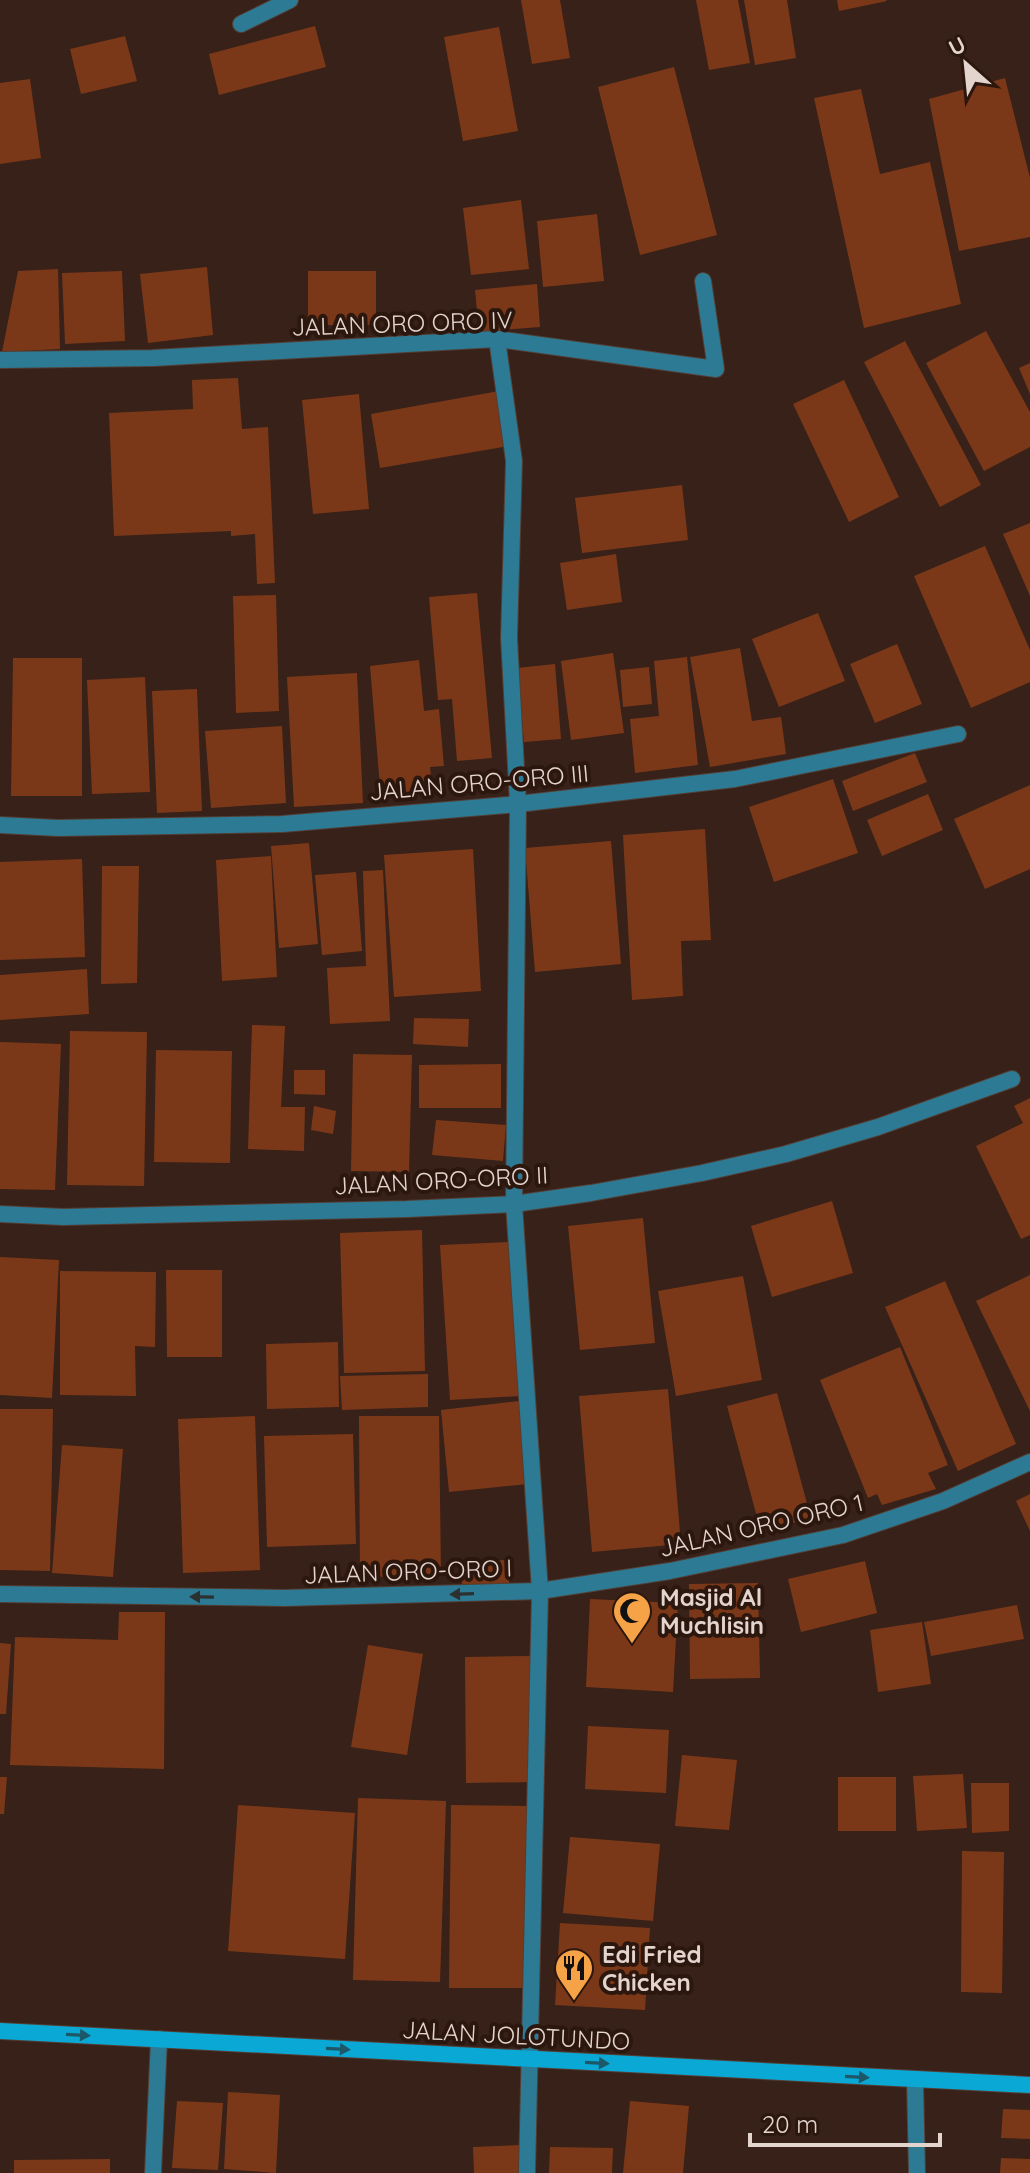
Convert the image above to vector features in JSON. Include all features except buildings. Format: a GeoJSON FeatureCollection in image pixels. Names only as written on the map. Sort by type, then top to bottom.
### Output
{"type":"FeatureCollection","features":[{"type":"Feature","properties":{"kind":"main road","name":"JALAN JOLOTUNDO"},"geometry":{"type":"LineString","coordinates":[[0,2031],[1030,2085]]}},
{"type":"Feature","properties":{"kind":"street"},"geometry":{"type":"LineString","coordinates":[[241,24],[290,0]]}},
{"type":"Feature","properties":{"kind":"street","name":"JALAN ORO ORO IV"},"geometry":{"type":"LineString","coordinates":[[0,360],[153,358],[497,339],[716,369],[703,281]]}},
{"type":"Feature","properties":{"kind":"street"},"geometry":{"type":"LineString","coordinates":[[497,339],[514,461],[509,638],[518,804],[514,1204],[540,1591]]}},
{"type":"Feature","properties":{"kind":"street","name":"JALAN ORO-ORO III"},"geometry":{"type":"LineString","coordinates":[[0,825],[58,828],[282,824],[518,804],[735,779],[958,734]]}},
{"type":"Feature","properties":{"kind":"street","name":"JALAN ORO-ORO II"},"geometry":{"type":"LineString","coordinates":[[0,1214],[63,1217],[514,1204],[674,1178],[786,1154],[878,1127],[1012,1079]]}},
{"type":"Feature","properties":{"kind":"street","name":"JALAN ORO ORO 1"},"geometry":{"type":"LineString","coordinates":[[540,1591],[670,1571],[843,1535],[943,1501],[1030,1462]]}},
{"type":"Feature","properties":{"kind":"street","name":"JALAN ORO-ORO I"},"geometry":{"type":"LineString","coordinates":[[0,1594],[284,1598],[540,1591],[527,2173]]}},
{"type":"Feature","properties":{"kind":"street"},"geometry":{"type":"LineString","coordinates":[[153,2173],[159,2039]]}},
{"type":"Feature","properties":{"kind":"street"},"geometry":{"type":"LineString","coordinates":[[915,2080],[917,2173]]}},
{"type":"Feature","properties":{"kind":"place","name":"Masjid Al Muchlisin"},"geometry":{"type":"Point","coordinates":[632,1645]}},
{"type":"Feature","properties":{"kind":"place","name":"Edi Fried Chicken"},"geometry":{"type":"Point","coordinates":[574,2002]}}]}
